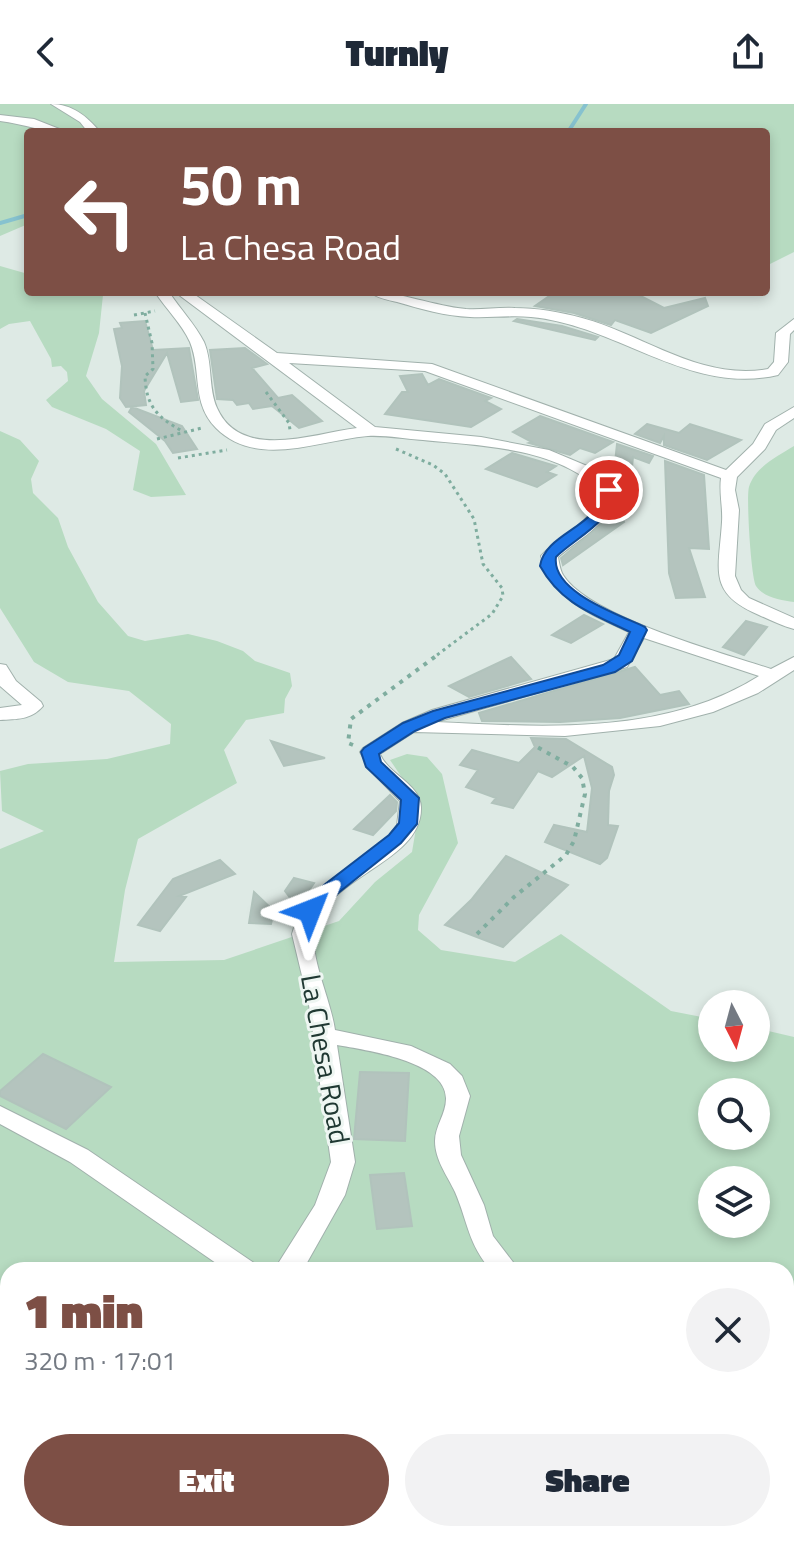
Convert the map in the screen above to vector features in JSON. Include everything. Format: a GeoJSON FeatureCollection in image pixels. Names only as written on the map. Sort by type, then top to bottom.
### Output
{"type":"FeatureCollection","features":[{"type":"Feature","properties":{"kind":"street"},"geometry":{"type":"LineString","coordinates":[[57,104],[84,120],[91,128]]}},
{"type":"Feature","properties":{"kind":"street"},"geometry":{"type":"LineString","coordinates":[[0,118],[30,121],[50,128]]}},
{"type":"Feature","properties":{"kind":"street"},"geometry":{"type":"LineString","coordinates":[[165,296],[199,348],[203,395],[222,426],[244,440],[259,445],[292,445],[371,431],[502,444],[537,452],[594,474],[609,490],[609,497],[591,523],[549,556],[547,566],[557,584],[576,600],[639,630],[776,676]]}},
{"type":"Feature","properties":{"kind":"street"},"geometry":{"type":"LineString","coordinates":[[187,296],[371,431]]}},
{"type":"Feature","properties":{"kind":"street"},"geometry":{"type":"LineString","coordinates":[[392,296],[456,312],[524,312],[582,324],[624,338],[679,365],[746,377],[773,372],[781,362],[790,330]]}},
{"type":"Feature","properties":{"kind":"street"},"geometry":{"type":"LineString","coordinates":[[270,357],[427,367],[729,476]]}},
{"type":"Feature","properties":{"kind":"street"},"geometry":{"type":"LineString","coordinates":[[794,411],[770,427],[760,446],[729,476],[727,490],[731,510],[727,576],[733,592],[743,602],[794,624]]}},
{"type":"Feature","properties":{"kind":"street"},"geometry":{"type":"LineString","coordinates":[[370,752],[409,727],[439,714],[609,668],[626,658],[639,630]]}},
{"type":"Feature","properties":{"kind":"street"},"geometry":{"type":"LineString","coordinates":[[409,727],[575,732],[663,722],[741,697],[794,662]]}},
{"type":"Feature","properties":{"kind":"street"},"geometry":{"type":"LineString","coordinates":[[0,669],[8,684],[34,706],[23,713],[0,714]]}},
{"type":"Feature","properties":{"kind":"street","name":"La Chesa Road"},"geometry":{"type":"LineString","coordinates":[[294,1262],[340,1175],[344,1148],[329,1080],[325,1036],[303,934],[310,911],[330,889],[395,839],[408,824],[411,810],[410,798],[372,764],[370,752]]}},
{"type":"Feature","properties":{"kind":"street"},"geometry":{"type":"LineString","coordinates":[[325,1036],[402,1052],[429,1062],[450,1078],[458,1093],[457,1110],[447,1126],[449,1155],[471,1200],[483,1241],[500,1262]]}},
{"type":"Feature","properties":{"kind":"street"},"geometry":{"type":"LineString","coordinates":[[0,1114],[79,1156],[233,1262]]}},
{"type":"Feature","properties":{"kind":"path"},"geometry":{"type":"LineString","coordinates":[[145,313],[152,343],[153,369],[145,376],[145,401],[155,414],[184,432]]}},
{"type":"Feature","properties":{"kind":"path"},"geometry":{"type":"LineString","coordinates":[[266,392],[289,423],[292,445]]}},
{"type":"Feature","properties":{"kind":"path"},"geometry":{"type":"LineString","coordinates":[[157,439],[222,426]]}},
{"type":"Feature","properties":{"kind":"path"},"geometry":{"type":"LineString","coordinates":[[370,752],[348,743],[351,719],[492,614],[503,596],[502,588],[483,564],[474,519],[445,474],[433,465],[403,453],[371,431]]}},
{"type":"Feature","properties":{"kind":"path"},"geometry":{"type":"LineString","coordinates":[[178,458],[224,449],[243,452],[259,445]]}},
{"type":"Feature","properties":{"kind":"path"},"geometry":{"type":"LineString","coordinates":[[477,934],[514,897],[566,855],[574,841],[584,802],[582,778],[573,767],[502,731]]}},
{"type":"Feature","properties":{"kind":"green space"},"geometry":{"type":"Polygon","coordinates":[[[0,104],[794,104],[794,252],[770,264],[770,128],[24,128],[24,226],[0,236],[0,104]]]}},
{"type":"Feature","properties":{"kind":"green space"},"geometry":{"type":"Polygon","coordinates":[[[0,266],[24,273],[24,296],[103,296],[99,333],[86,376],[102,399],[156,444],[186,495],[151,497],[133,490],[140,451],[106,429],[52,407],[46,400],[68,381],[67,372],[61,366],[52,367],[51,359],[30,321],[9,324],[0,329],[0,266]]]}},
{"type":"Feature","properties":{"kind":"green space"},"geometry":{"type":"Polygon","coordinates":[[[0,431],[20,440],[39,461],[31,479],[33,493],[58,518],[68,547],[98,602],[128,636],[145,641],[188,634],[217,641],[243,651],[255,661],[290,673],[292,686],[285,699],[284,713],[246,720],[224,750],[237,783],[138,839],[125,890],[114,962],[224,960],[339,921],[375,882],[412,852],[420,804],[390,760],[407,754],[427,757],[442,774],[458,843],[419,915],[418,930],[441,950],[515,962],[561,934],[671,1011],[698,1016],[698,1062],[770,1062],[770,1031],[794,1037],[794,1262],[0,1262],[0,849],[44,831],[2,811],[0,771],[28,764],[107,759],[170,744],[171,724],[129,691],[68,682],[34,662],[0,608],[0,431]]]}},
{"type":"Feature","properties":{"kind":"green space"},"geometry":{"type":"Polygon","coordinates":[[[794,446],[794,602],[768,596],[756,586],[748,505],[749,487],[756,474],[794,446]]]}},
{"type":"Feature","properties":{"kind":"building"},"geometry":{"type":"Polygon","coordinates":[[[549,296],[641,296],[664,308],[705,298],[708,306],[651,333],[615,320],[611,325],[574,313],[535,306],[549,296]]]}},
{"type":"Feature","properties":{"kind":"building"},"geometry":{"type":"Polygon","coordinates":[[[145,321],[153,350],[189,348],[198,400],[181,402],[167,353],[144,391],[146,405],[126,407],[120,398],[122,366],[114,329],[122,328],[120,323],[145,321]]]}},
{"type":"Feature","properties":{"kind":"building"},"geometry":{"type":"Polygon","coordinates":[[[514,321],[562,326],[598,337],[595,340],[514,321]]]}},
{"type":"Feature","properties":{"kind":"building"},"geometry":{"type":"Polygon","coordinates":[[[245,348],[267,364],[252,368],[278,398],[292,395],[322,421],[299,428],[272,406],[253,409],[249,403],[237,405],[233,400],[217,399],[210,350],[245,348]]]}},
{"type":"Feature","properties":{"kind":"building"},"geometry":{"type":"Polygon","coordinates":[[[422,374],[428,385],[439,379],[491,398],[485,401],[501,409],[471,427],[385,414],[402,392],[408,392],[400,376],[422,374]]]}},
{"type":"Feature","properties":{"kind":"building"},"geometry":{"type":"Polygon","coordinates":[[[132,407],[182,426],[197,449],[173,453],[165,441],[129,412],[132,407]]]}},
{"type":"Feature","properties":{"kind":"building"},"geometry":{"type":"Polygon","coordinates":[[[540,416],[613,442],[595,453],[580,448],[570,455],[529,443],[532,442],[513,432],[540,416]]]}},
{"type":"Feature","properties":{"kind":"building"},"geometry":{"type":"Polygon","coordinates":[[[647,424],[679,433],[690,424],[741,440],[707,460],[664,445],[664,436],[660,443],[635,434],[647,424]]]}},
{"type":"Feature","properties":{"kind":"building"},"geometry":{"type":"Polygon","coordinates":[[[617,444],[653,456],[649,463],[633,457],[629,499],[617,501],[620,491],[613,481],[617,444]]]}},
{"type":"Feature","properties":{"kind":"building"},"geometry":{"type":"Polygon","coordinates":[[[512,453],[556,466],[547,472],[556,475],[537,487],[486,469],[512,453]]]}},
{"type":"Feature","properties":{"kind":"building"},"geometry":{"type":"Polygon","coordinates":[[[665,461],[704,475],[709,549],[689,548],[705,597],[676,598],[669,573],[665,461]]]}},
{"type":"Feature","properties":{"kind":"building"},"geometry":{"type":"Polygon","coordinates":[[[617,511],[624,522],[563,565],[561,558],[617,511]]]}},
{"type":"Feature","properties":{"kind":"building"},"geometry":{"type":"Polygon","coordinates":[[[584,615],[603,624],[571,643],[552,635],[584,615]]]}},
{"type":"Feature","properties":{"kind":"building"},"geometry":{"type":"Polygon","coordinates":[[[746,621],[767,627],[744,655],[723,647],[746,621]]]}},
{"type":"Feature","properties":{"kind":"building"},"geometry":{"type":"Polygon","coordinates":[[[511,657],[531,679],[469,697],[449,686],[511,657]]]}},
{"type":"Feature","properties":{"kind":"building"},"geometry":{"type":"Polygon","coordinates":[[[635,667],[660,695],[679,691],[689,704],[620,718],[560,722],[482,721],[479,713],[635,667]]]}},
{"type":"Feature","properties":{"kind":"building"},"geometry":{"type":"Polygon","coordinates":[[[531,738],[566,739],[612,767],[614,775],[609,791],[608,825],[618,826],[607,858],[600,864],[545,842],[554,825],[587,832],[592,788],[584,756],[552,777],[538,771],[513,808],[492,803],[496,798],[466,787],[478,770],[460,765],[472,750],[519,763],[535,747],[531,738]]]}},
{"type":"Feature","properties":{"kind":"building"},"geometry":{"type":"Polygon","coordinates":[[[271,741],[325,758],[284,766],[271,741]]]}},
{"type":"Feature","properties":{"kind":"building"},"geometry":{"type":"Polygon","coordinates":[[[390,795],[397,802],[396,811],[373,835],[354,829],[390,795]]]}},
{"type":"Feature","properties":{"kind":"building"},"geometry":{"type":"Polygon","coordinates":[[[506,856],[568,885],[503,947],[445,925],[471,900],[506,856]]]}},
{"type":"Feature","properties":{"kind":"building"},"geometry":{"type":"Polygon","coordinates":[[[220,860],[235,874],[179,896],[186,897],[160,931],[138,925],[173,879],[220,860]]]}},
{"type":"Feature","properties":{"kind":"building"},"geometry":{"type":"Polygon","coordinates":[[[294,878],[314,883],[297,907],[285,891],[294,878]]]}},
{"type":"Feature","properties":{"kind":"building"},"geometry":{"type":"Polygon","coordinates":[[[254,892],[274,911],[271,924],[249,923],[254,892]]]}},
{"type":"Feature","properties":{"kind":"building"},"geometry":{"type":"Polygon","coordinates":[[[43,1054],[111,1087],[66,1129],[0,1096],[0,1091],[43,1054]]]}},
{"type":"Feature","properties":{"kind":"building"},"geometry":{"type":"Polygon","coordinates":[[[360,1072],[409,1073],[405,1141],[354,1139],[360,1072]]]}},
{"type":"Feature","properties":{"kind":"building"},"geometry":{"type":"Polygon","coordinates":[[[404,1173],[412,1226],[377,1229],[370,1175],[404,1173]]]}},
{"type":"Feature","properties":{"kind":"waterway"},"geometry":{"type":"LineString","coordinates":[[571,128],[586,104]]}},
{"type":"Feature","properties":{"kind":"waterway"},"geometry":{"type":"LineString","coordinates":[[0,223],[24,216]]}},
{"type":"Feature","properties":{"kind":"route"},"geometry":{"type":"LineString","coordinates":[[310,911],[330,889],[367,863],[408,824],[410,798],[372,764],[370,752],[409,727],[439,714],[609,668],[626,658],[639,630],[576,600],[557,584],[547,566],[549,556],[557,548],[591,523],[609,497],[609,490]]}}]}
